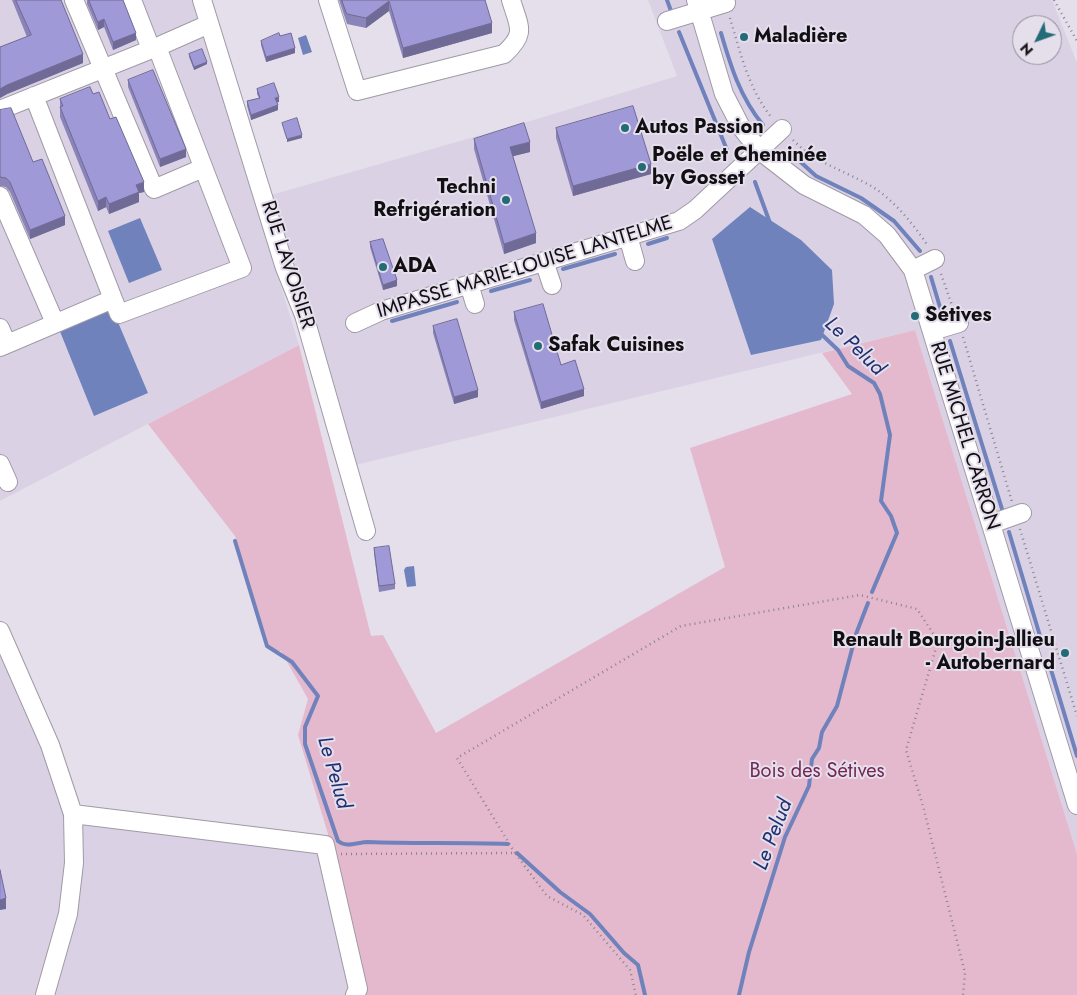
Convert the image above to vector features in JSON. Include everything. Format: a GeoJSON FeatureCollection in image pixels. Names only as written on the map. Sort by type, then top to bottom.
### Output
{"type":"FeatureCollection","features":[{"type":"Feature","properties":{"kind":"street"},"geometry":{"type":"LineString","coordinates":[[74,0],[154,189],[203,168]]}},
{"type":"Feature","properties":{"kind":"street"},"geometry":{"type":"LineString","coordinates":[[34,96],[119,314],[242,268],[154,48],[132,0]]}},
{"type":"Feature","properties":{"kind":"street","name":"RUE LAVOISIER"},"geometry":{"type":"LineString","coordinates":[[202,0],[236,104],[285,268],[304,315],[366,531]]}},
{"type":"Feature","properties":{"kind":"street"},"geometry":{"type":"LineString","coordinates":[[328,0],[357,91],[504,54],[517,42],[520,31],[511,0]]}},
{"type":"Feature","properties":{"kind":"street"},"geometry":{"type":"LineString","coordinates":[[667,20],[697,5],[726,3]]}},
{"type":"Feature","properties":{"kind":"street","name":"RUE MICHEL CARRON"},"geometry":{"type":"LineString","coordinates":[[697,5],[724,94],[741,127],[759,150],[804,185],[864,215],[886,235],[912,270],[1077,805]]}},
{"type":"Feature","properties":{"kind":"street"},"geometry":{"type":"LineString","coordinates":[[0,110],[209,24]]}},
{"type":"Feature","properties":{"kind":"street","name":"IMPASSE MARIE-LOUISE LANTELME"},"geometry":{"type":"LineString","coordinates":[[356,324],[381,310],[679,221],[695,210],[782,130]]}},
{"type":"Feature","properties":{"kind":"street"},"geometry":{"type":"LineString","coordinates":[[0,196],[55,324]]}},
{"type":"Feature","properties":{"kind":"street"},"geometry":{"type":"LineString","coordinates":[[628,236],[634,262]]}},
{"type":"Feature","properties":{"kind":"street"},"geometry":{"type":"LineString","coordinates":[[912,270],[935,259]]}},
{"type":"Feature","properties":{"kind":"street"},"geometry":{"type":"LineString","coordinates":[[544,261],[552,285]]}},
{"type":"Feature","properties":{"kind":"street"},"geometry":{"type":"LineString","coordinates":[[469,284],[475,304]]}},
{"type":"Feature","properties":{"kind":"street"},"geometry":{"type":"LineString","coordinates":[[2,340],[55,324],[113,299]]}},
{"type":"Feature","properties":{"kind":"street"},"geometry":{"type":"LineString","coordinates":[[932,331],[959,323]]}},
{"type":"Feature","properties":{"kind":"street"},"geometry":{"type":"LineString","coordinates":[[0,464],[8,482]]}},
{"type":"Feature","properties":{"kind":"street"},"geometry":{"type":"LineString","coordinates":[[991,524],[1022,513]]}},
{"type":"Feature","properties":{"kind":"street"},"geometry":{"type":"LineString","coordinates":[[0,631],[50,746],[72,814],[74,863],[68,914],[45,995]]}},
{"type":"Feature","properties":{"kind":"street"},"geometry":{"type":"LineString","coordinates":[[72,814],[325,845],[358,989],[356,995]]}},
{"type":"Feature","properties":{"kind":"path"},"geometry":{"type":"LineString","coordinates":[[1054,0],[1077,41]]}},
{"type":"Feature","properties":{"kind":"path"},"geometry":{"type":"LineString","coordinates":[[636,995],[630,970],[583,916],[546,896],[515,854],[457,758],[681,626],[860,595],[917,609],[938,641],[906,750],[923,806],[965,973],[963,995]]}},
{"type":"Feature","properties":{"kind":"path"},"geometry":{"type":"LineString","coordinates":[[327,854],[515,854]]}},
{"type":"Feature","properties":{"kind":"shaded area"},"geometry":{"type":"Polygon","coordinates":[[[0,0],[193,0],[299,345],[0,501],[0,0]]]}},
{"type":"Feature","properties":{"kind":"shaded area"},"geometry":{"type":"Polygon","coordinates":[[[648,0],[1052,0],[1058,15],[1012,15],[1012,65],[1062,65],[1062,25],[1077,63],[1077,854],[915,330],[351,466],[264,197],[537,119],[677,76],[648,0]]]}},
{"type":"Feature","properties":{"kind":"shaded area"},"geometry":{"type":"Polygon","coordinates":[[[0,631],[73,814],[325,845],[355,995],[0,995],[0,631]]]}},
{"type":"Feature","properties":{"kind":"green space","name":"Bois des Sétives"},"geometry":{"type":"Polygon","coordinates":[[[915,330],[1077,854],[1077,995],[355,995],[325,845],[328,834],[298,735],[308,699],[281,651],[276,651],[267,644],[235,536],[148,424],[299,345],[371,636],[383,635],[436,733],[725,567],[690,448],[852,394],[822,353],[915,330]]]}},
{"type":"Feature","properties":{"kind":"water"},"geometry":{"type":"Polygon","coordinates":[[[306,35],[312,52],[303,55],[298,38],[306,35]]]}},
{"type":"Feature","properties":{"kind":"water"},"geometry":{"type":"Polygon","coordinates":[[[750,207],[801,240],[832,270],[834,304],[821,340],[751,355],[712,239],[750,207]]]}},
{"type":"Feature","properties":{"kind":"water"},"geometry":{"type":"Polygon","coordinates":[[[140,218],[162,270],[129,283],[108,231],[140,218]]]}},
{"type":"Feature","properties":{"kind":"water"},"geometry":{"type":"Polygon","coordinates":[[[112,308],[148,393],[94,416],[59,329],[112,308]]]}},
{"type":"Feature","properties":{"kind":"water"},"geometry":{"type":"Polygon","coordinates":[[[414,566],[416,586],[407,587],[404,570],[406,567],[414,566]]]}},
{"type":"Feature","properties":{"kind":"building"},"geometry":{"type":"Polygon","coordinates":[[[16,0],[61,0],[83,54],[0,89],[0,47],[31,35],[16,0]]]}},
{"type":"Feature","properties":{"kind":"building"},"geometry":{"type":"Polygon","coordinates":[[[89,0],[123,0],[136,33],[113,42],[104,19],[98,22],[89,0]]]}},
{"type":"Feature","properties":{"kind":"building"},"geometry":{"type":"Polygon","coordinates":[[[342,0],[485,0],[492,23],[403,48],[389,1],[366,18],[347,14],[342,0]]]}},
{"type":"Feature","properties":{"kind":"building"},"geometry":{"type":"Polygon","coordinates":[[[279,33],[280,36],[291,33],[295,48],[266,57],[261,41],[279,33]]]}},
{"type":"Feature","properties":{"kind":"building"},"geometry":{"type":"Polygon","coordinates":[[[202,49],[207,62],[194,67],[189,54],[202,49]]]}},
{"type":"Feature","properties":{"kind":"building"},"geometry":{"type":"Polygon","coordinates":[[[153,70],[186,149],[160,159],[128,80],[153,70]]]}},
{"type":"Feature","properties":{"kind":"building"},"geometry":{"type":"Polygon","coordinates":[[[274,83],[279,97],[275,98],[278,105],[251,115],[247,101],[260,98],[257,89],[274,83]]]}},
{"type":"Feature","properties":{"kind":"building"},"geometry":{"type":"Polygon","coordinates":[[[90,87],[93,94],[99,92],[110,119],[116,117],[144,182],[136,185],[139,192],[109,204],[106,197],[98,201],[60,107],[63,106],[60,99],[90,87]]]}},
{"type":"Feature","properties":{"kind":"building"},"geometry":{"type":"Polygon","coordinates":[[[633,106],[651,164],[573,186],[556,128],[633,106]]]}},
{"type":"Feature","properties":{"kind":"building"},"geometry":{"type":"Polygon","coordinates":[[[11,108],[33,162],[42,159],[65,216],[30,230],[10,182],[6,178],[0,177],[0,110],[11,108]]]}},
{"type":"Feature","properties":{"kind":"building"},"geometry":{"type":"Polygon","coordinates":[[[297,118],[302,135],[287,139],[282,123],[297,118]]]}},
{"type":"Feature","properties":{"kind":"building","name":"Techni Refrigération"},"geometry":{"type":"Polygon","coordinates":[[[524,123],[530,142],[510,147],[536,233],[504,244],[474,139],[524,123]]]}},
{"type":"Feature","properties":{"kind":"building","name":"ADA"},"geometry":{"type":"Polygon","coordinates":[[[383,239],[397,280],[383,285],[370,242],[383,239]]]}},
{"type":"Feature","properties":{"kind":"building"},"geometry":{"type":"Polygon","coordinates":[[[543,304],[561,365],[575,360],[584,389],[541,402],[514,312],[543,304]]]}},
{"type":"Feature","properties":{"kind":"building"},"geometry":{"type":"Polygon","coordinates":[[[457,319],[478,390],[454,397],[433,326],[457,319]]]}},
{"type":"Feature","properties":{"kind":"building"},"geometry":{"type":"Polygon","coordinates":[[[389,546],[395,584],[379,586],[374,548],[389,546]]]}},
{"type":"Feature","properties":{"kind":"building"},"geometry":{"type":"Polygon","coordinates":[[[0,870],[6,898],[0,900],[0,870]]]}},
{"type":"Feature","properties":{"kind":"waterway","name":"Le Pelud"},"geometry":{"type":"LineString","coordinates":[[667,0],[671,11]]}},
{"type":"Feature","properties":{"kind":"waterway","name":"Le Pelud"},"geometry":{"type":"LineString","coordinates":[[679,32],[727,150]]}},
{"type":"Feature","properties":{"kind":"waterway"},"geometry":{"type":"LineString","coordinates":[[721,33],[742,93],[763,125]]}},
{"type":"Feature","properties":{"kind":"waterway"},"geometry":{"type":"LineString","coordinates":[[794,156],[816,176],[861,198],[894,221],[920,251]]}},
{"type":"Feature","properties":{"kind":"waterway","name":"Le Pelud"},"geometry":{"type":"LineString","coordinates":[[755,182],[770,223]]}},
{"type":"Feature","properties":{"kind":"waterway"},"geometry":{"type":"LineString","coordinates":[[648,244],[667,238]]}},
{"type":"Feature","properties":{"kind":"waterway"},"geometry":{"type":"LineString","coordinates":[[563,269],[615,254]]}},
{"type":"Feature","properties":{"kind":"waterway"},"geometry":{"type":"LineString","coordinates":[[931,277],[942,314]]}},
{"type":"Feature","properties":{"kind":"waterway"},"geometry":{"type":"LineString","coordinates":[[491,291],[530,280]]}},
{"type":"Feature","properties":{"kind":"waterway"},"geometry":{"type":"LineString","coordinates":[[392,321],[457,302]]}},
{"type":"Feature","properties":{"kind":"waterway","name":"Le Pelud"},"geometry":{"type":"LineString","coordinates":[[819,332],[838,350],[848,366],[874,383],[880,394],[890,435],[881,501],[891,516],[897,533],[872,592]]}},
{"type":"Feature","properties":{"kind":"waterway"},"geometry":{"type":"LineString","coordinates":[[950,341],[1002,509]]}},
{"type":"Feature","properties":{"kind":"waterway"},"geometry":{"type":"LineString","coordinates":[[1009,532],[1040,636]]}},
{"type":"Feature","properties":{"kind":"waterway","name":"Le Pelud"},"geometry":{"type":"LineString","coordinates":[[235,541],[267,646],[292,662],[318,696],[305,727],[305,744],[338,841],[345,844],[368,842],[508,844]]}},
{"type":"Feature","properties":{"kind":"waterway","name":"Le Pelud"},"geometry":{"type":"LineString","coordinates":[[739,995],[749,952],[785,837],[809,786],[812,759],[819,748],[822,732],[837,706],[856,634],[868,603]]}},
{"type":"Feature","properties":{"kind":"waterway"},"geometry":{"type":"LineString","coordinates":[[1049,663],[1077,756]]}},
{"type":"Feature","properties":{"kind":"waterway","name":"Le Pelud"},"geometry":{"type":"LineString","coordinates":[[517,853],[560,892],[590,914],[624,953],[638,965],[645,995]]}},
{"type":"Feature","properties":{"kind":"place","name":"Maladière"},"geometry":{"type":"Point","coordinates":[744,37]}},
{"type":"Feature","properties":{"kind":"place","name":"Autos Passion"},"geometry":{"type":"Point","coordinates":[625,128]}},
{"type":"Feature","properties":{"kind":"place","name":"Poële et Cheminée by Gosset"},"geometry":{"type":"Point","coordinates":[642,167]}},
{"type":"Feature","properties":{"kind":"place","name":"Techni Refrigération"},"geometry":{"type":"Point","coordinates":[506,200]}},
{"type":"Feature","properties":{"kind":"place","name":"ADA"},"geometry":{"type":"Point","coordinates":[383,267]}},
{"type":"Feature","properties":{"kind":"place","name":"Sétives"},"geometry":{"type":"Point","coordinates":[915,316]}},
{"type":"Feature","properties":{"kind":"place","name":"Safak Cuisines"},"geometry":{"type":"Point","coordinates":[538,346]}},
{"type":"Feature","properties":{"kind":"place","name":"Renault Bourgoin-Jallieu - Autobernard"},"geometry":{"type":"Point","coordinates":[1065,653]}}]}
